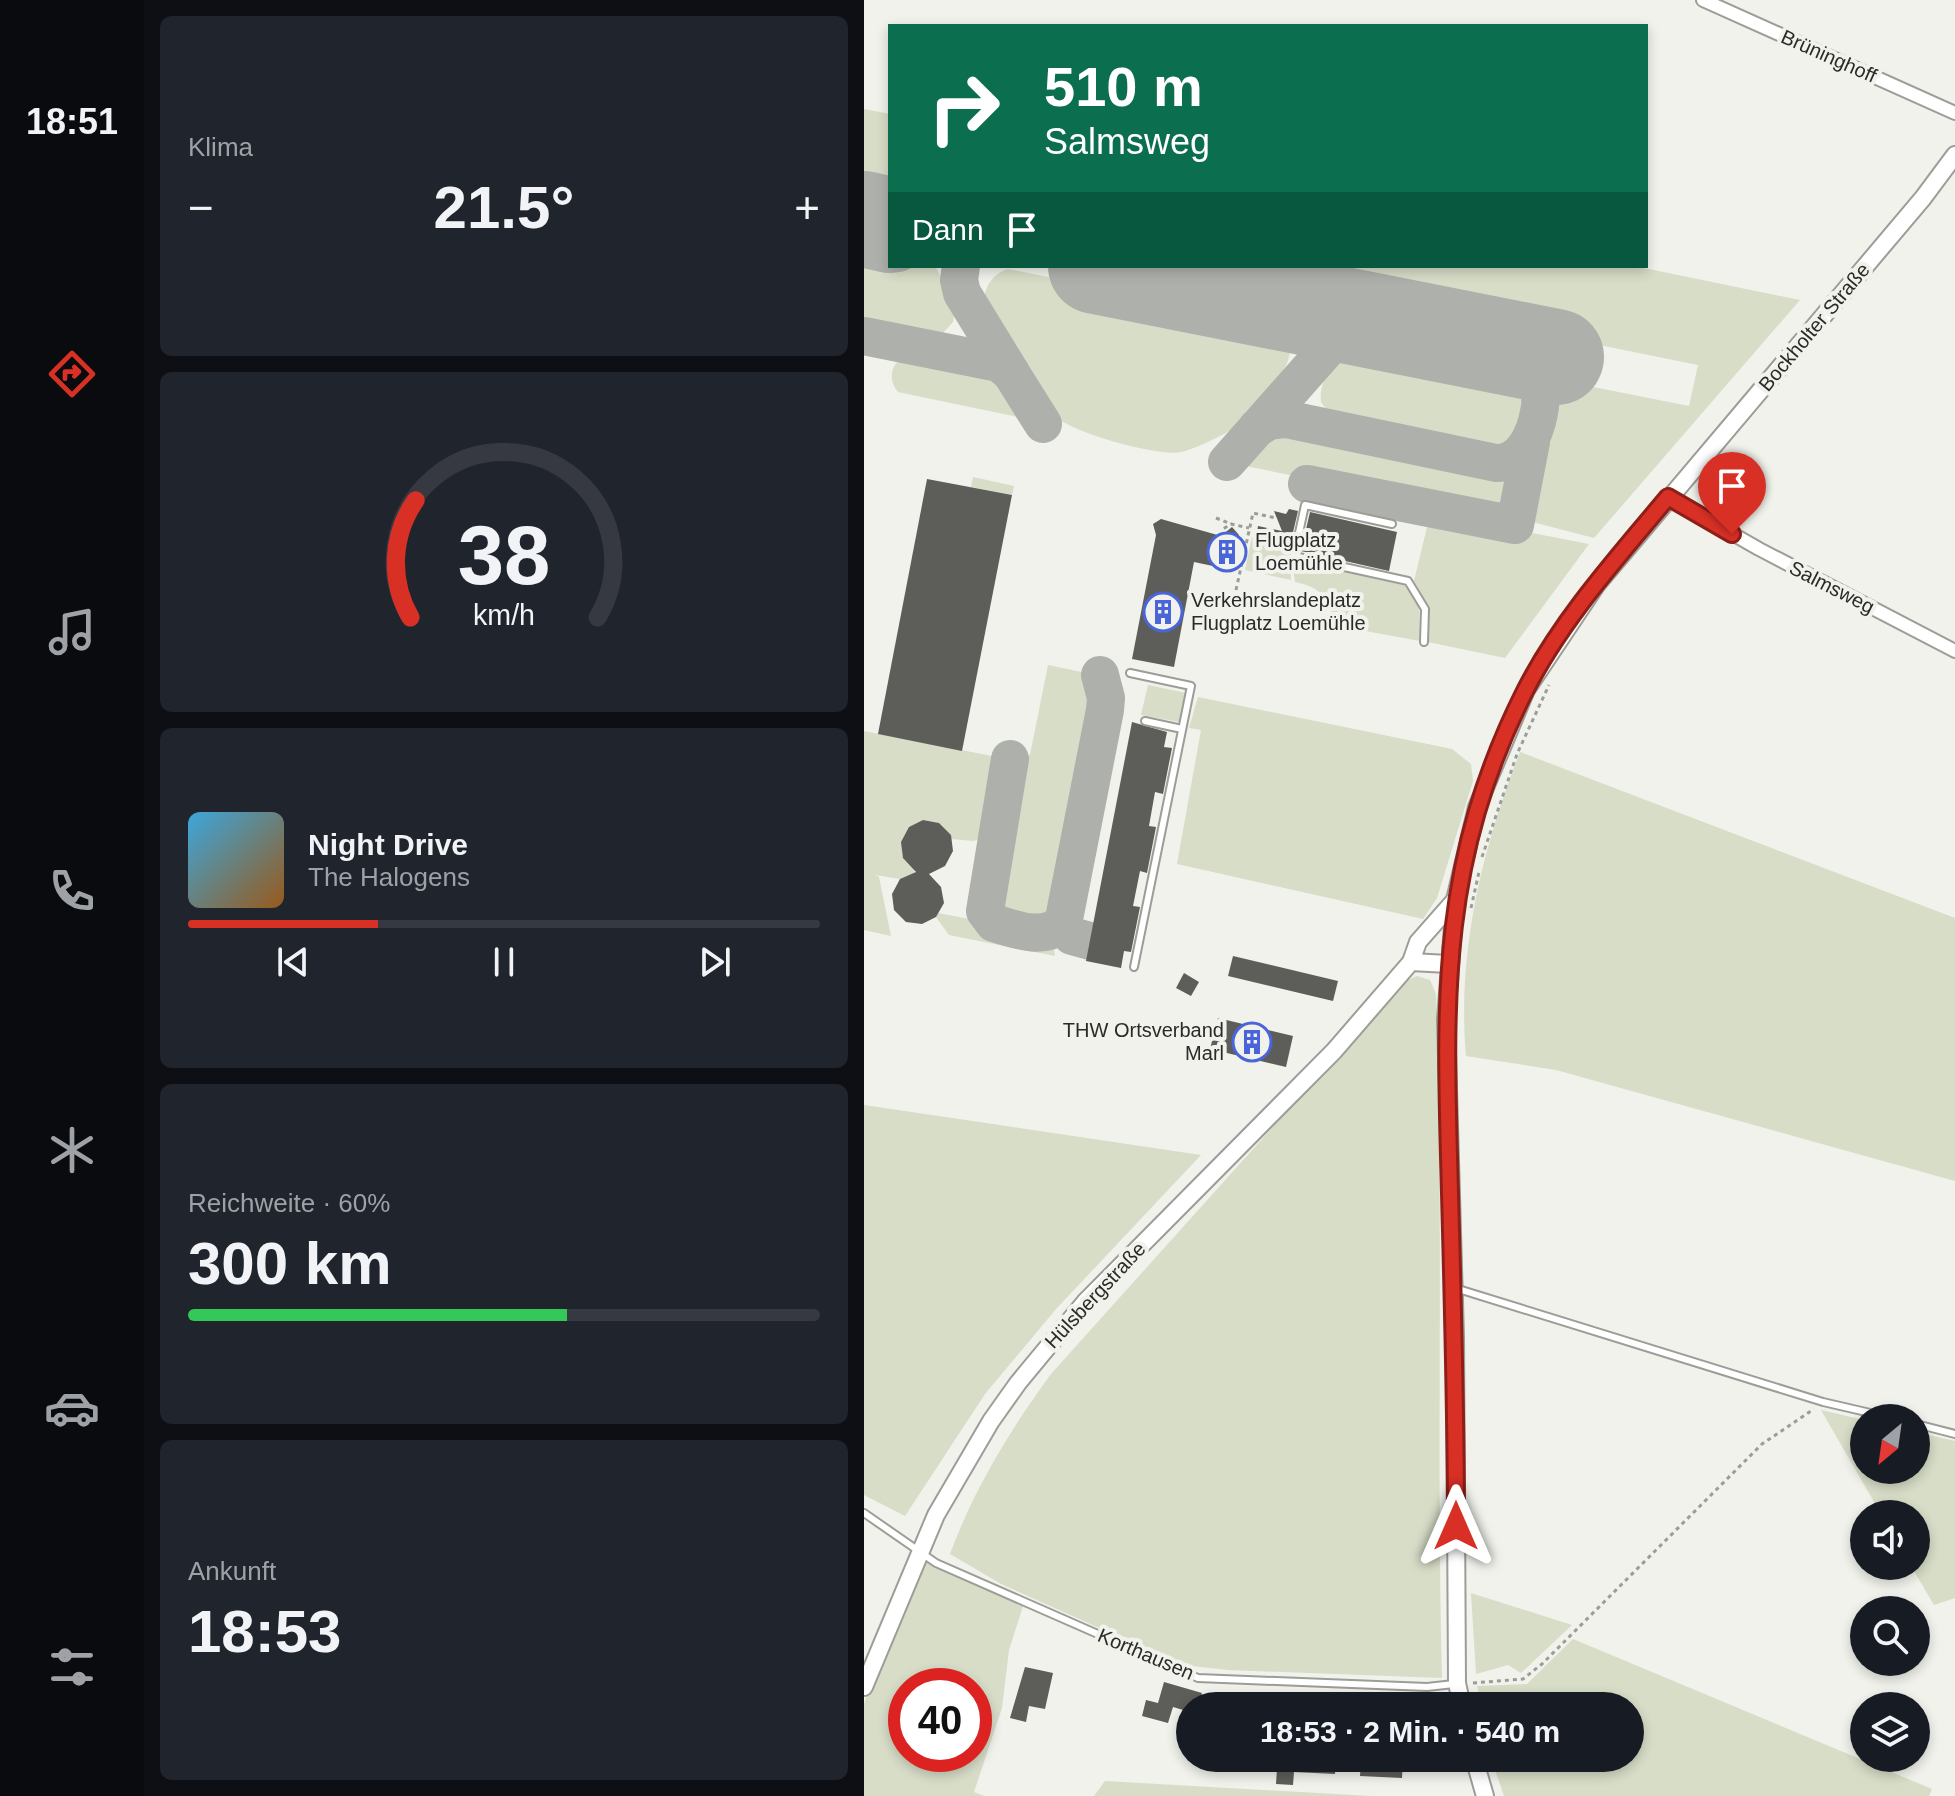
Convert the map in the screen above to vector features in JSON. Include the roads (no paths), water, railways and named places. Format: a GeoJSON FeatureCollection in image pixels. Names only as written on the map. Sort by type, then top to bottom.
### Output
{"type":"FeatureCollection","features":[{"type":"Feature","properties":{"kind":"street","name":"Brüninghoff"},"geometry":{"type":"LineString","coordinates":[[1703,0],[1955,113]]}},
{"type":"Feature","properties":{"kind":"street","name":"Bockholter Straße"},"geometry":{"type":"LineString","coordinates":[[1459,1692],[1446,1019],[1455,900],[1477,807],[1526,690],[1558,637],[1668,497],[1923,198],[1955,155]]}},
{"type":"Feature","properties":{"kind":"street","name":"Salmsweg"},"geometry":{"type":"LineString","coordinates":[[1668,497],[1759,549],[1955,651]]}},
{"type":"Feature","properties":{"kind":"street","name":"Hülsbergstraße"},"geometry":{"type":"LineString","coordinates":[[864,1687],[920,1549],[985,1431],[1050,1341],[1334,1051],[1411,962],[1418,942],[1455,900]]}},
{"type":"Feature","properties":{"kind":"street"},"geometry":{"type":"LineString","coordinates":[[1411,962],[1448,964]]}},
{"type":"Feature","properties":{"kind":"street"},"geometry":{"type":"LineString","coordinates":[[1478,1772],[1485,1796]]}},
{"type":"Feature","properties":{"kind":"lane"},"geometry":{"type":"LineString","coordinates":[[1392,524],[1305,505],[1294,556],[1408,581],[1421,596],[1425,609],[1424,642]]}},
{"type":"Feature","properties":{"kind":"lane"},"geometry":{"type":"LineString","coordinates":[[1130,673],[1191,686],[1134,967]]}},
{"type":"Feature","properties":{"kind":"lane"},"geometry":{"type":"LineString","coordinates":[[1145,721],[1182,729]]}},
{"type":"Feature","properties":{"kind":"lane"},"geometry":{"type":"LineString","coordinates":[[1452,1287],[1850,1408]]}},
{"type":"Feature","properties":{"kind":"lane"},"geometry":{"type":"LineString","coordinates":[[1930,1428],[1955,1434]]}},
{"type":"Feature","properties":{"kind":"lane","name":"Korthausen"},"geometry":{"type":"LineString","coordinates":[[864,1513],[936,1563],[1198,1678],[1427,1687],[1457,1683]]}},
{"type":"Feature","properties":{"kind":"place","name":"Flugplatz Loemühle"},"geometry":{"type":"Point","coordinates":[1227,552]}},
{"type":"Feature","properties":{"kind":"place","name":"Verkehrslandeplatz Flugplatz Loemühle"},"geometry":{"type":"Point","coordinates":[1163,612]}},
{"type":"Feature","properties":{"kind":"place","name":"THW Ortsverband Marl"},"geometry":{"type":"Point","coordinates":[1252,1042]}}]}
